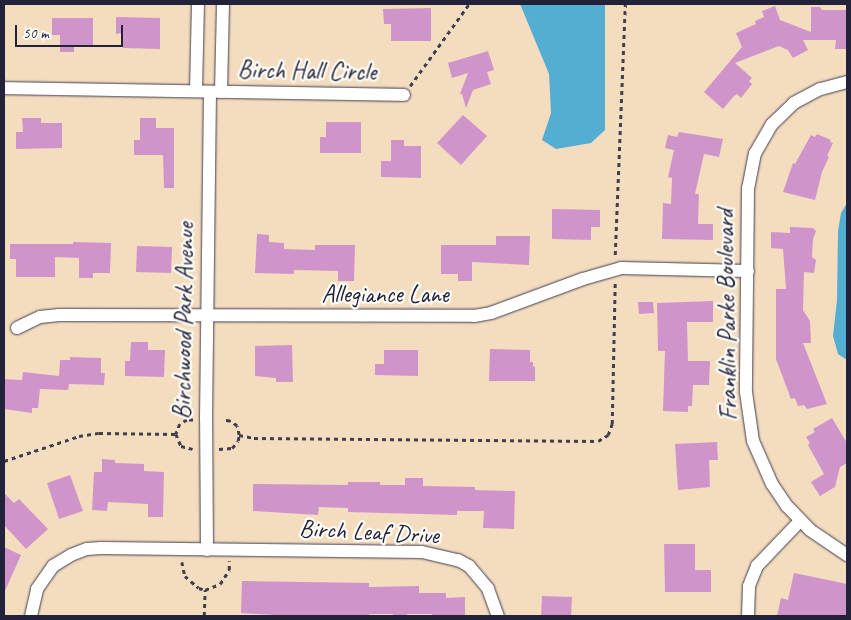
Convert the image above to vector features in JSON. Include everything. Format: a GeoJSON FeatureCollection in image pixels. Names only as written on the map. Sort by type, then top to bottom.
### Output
{"type":"FeatureCollection","features":[{"type":"Feature","properties":{"kind":"street"},"geometry":{"type":"LineString","coordinates":[[196,92],[198,4]]}},
{"type":"Feature","properties":{"kind":"street","name":"Birchwood Park Avenue"},"geometry":{"type":"LineString","coordinates":[[207,550],[206,316],[215,92],[222,4]]}},
{"type":"Feature","properties":{"kind":"street","name":"Franklin Parke Boulevard"},"geometry":{"type":"LineString","coordinates":[[847,82],[820,88],[787,108],[765,134],[750,171],[746,392],[750,428],[758,454],[772,484],[800,521],[825,542],[847,555]]}},
{"type":"Feature","properties":{"kind":"street","name":"Birch Hall Circle"},"geometry":{"type":"LineString","coordinates":[[4,88],[404,95]]}},
{"type":"Feature","properties":{"kind":"street","name":"Allegiance Lane"},"geometry":{"type":"LineString","coordinates":[[17,328],[40,317],[59,315],[474,316],[491,313],[583,279],[632,267],[748,271]]}},
{"type":"Feature","properties":{"kind":"street"},"geometry":{"type":"LineString","coordinates":[[748,616],[749,586],[757,566],[800,521]]}},
{"type":"Feature","properties":{"kind":"street","name":"Birch Leaf Drive"},"geometry":{"type":"LineString","coordinates":[[31,616],[34,597],[41,581],[53,566],[71,555],[86,549],[102,548],[422,552],[458,560],[480,577],[493,600],[498,616]]}},
{"type":"Feature","properties":{"kind":"path"},"geometry":{"type":"LineString","coordinates":[[404,95],[469,4]]}},
{"type":"Feature","properties":{"kind":"path"},"geometry":{"type":"LineString","coordinates":[[239,435],[254,438],[598,441],[608,435],[612,424],[615,270],[625,4]]}},
{"type":"Feature","properties":{"kind":"path"},"geometry":{"type":"LineString","coordinates":[[193,420],[186,420],[180,424],[176,434],[181,446],[190,450],[197,449]]}},
{"type":"Feature","properties":{"kind":"path"},"geometry":{"type":"LineString","coordinates":[[217,449],[232,448],[238,441],[237,426],[230,421],[222,420]]}},
{"type":"Feature","properties":{"kind":"path"},"geometry":{"type":"LineString","coordinates":[[4,461],[79,436],[99,433],[176,434]]}},
{"type":"Feature","properties":{"kind":"path"},"geometry":{"type":"LineString","coordinates":[[182,558],[185,576],[199,588],[205,590],[220,584],[229,570],[229,560]]}},
{"type":"Feature","properties":{"kind":"path"},"geometry":{"type":"LineString","coordinates":[[204,616],[205,590]]}},
{"type":"Feature","properties":{"kind":"water"},"geometry":{"type":"Polygon","coordinates":[[[520,4],[605,4],[605,130],[591,143],[556,149],[542,140],[551,113],[549,74],[520,4]]]}},
{"type":"Feature","properties":{"kind":"water"},"geometry":{"type":"Polygon","coordinates":[[[847,203],[847,360],[838,354],[833,336],[837,300],[838,231],[841,213],[847,203]]]}},
{"type":"Feature","properties":{"kind":"building"},"geometry":{"type":"Polygon","coordinates":[[[775,6],[780,20],[811,32],[811,7],[820,7],[822,10],[847,10],[847,49],[835,49],[836,40],[803,40],[808,50],[793,58],[788,50],[779,46],[735,63],[752,78],[749,81],[752,84],[741,98],[737,94],[723,109],[704,92],[742,47],[736,33],[756,24],[755,21],[764,17],[762,11],[775,6]]]}},
{"type":"Feature","properties":{"kind":"building"},"geometry":{"type":"Polygon","coordinates":[[[431,8],[431,41],[391,41],[391,24],[384,24],[383,9],[431,8]]]}},
{"type":"Feature","properties":{"kind":"building"},"geometry":{"type":"Polygon","coordinates":[[[116,17],[160,18],[160,49],[123,48],[123,33],[116,34],[116,17]]]}},
{"type":"Feature","properties":{"kind":"building"},"geometry":{"type":"Polygon","coordinates":[[[52,18],[93,18],[93,46],[74,46],[74,52],[60,52],[60,35],[52,35],[52,18]]]}},
{"type":"Feature","properties":{"kind":"building"},"geometry":{"type":"Polygon","coordinates":[[[488,51],[494,70],[487,72],[491,84],[473,90],[466,108],[462,94],[460,94],[468,73],[452,78],[448,63],[488,51]]]}},
{"type":"Feature","properties":{"kind":"building"},"geometry":{"type":"Polygon","coordinates":[[[463,115],[487,136],[461,165],[437,143],[463,115]]]}},
{"type":"Feature","properties":{"kind":"building"},"geometry":{"type":"Polygon","coordinates":[[[22,118],[41,118],[41,123],[62,123],[62,148],[16,149],[16,132],[23,132],[22,118]]]}},
{"type":"Feature","properties":{"kind":"building"},"geometry":{"type":"Polygon","coordinates":[[[140,118],[156,118],[156,128],[174,128],[174,188],[164,188],[163,155],[134,155],[134,140],[140,140],[140,118]]]}},
{"type":"Feature","properties":{"kind":"building"},"geometry":{"type":"Polygon","coordinates":[[[326,122],[361,122],[361,153],[320,153],[320,137],[326,137],[326,122]]]}},
{"type":"Feature","properties":{"kind":"building"},"geometry":{"type":"Polygon","coordinates":[[[679,132],[723,139],[719,157],[704,154],[695,194],[699,194],[698,224],[713,224],[713,240],[662,239],[663,203],[671,204],[672,178],[668,177],[674,150],[665,148],[668,135],[677,137],[679,132]]]}},
{"type":"Feature","properties":{"kind":"building"},"geometry":{"type":"Polygon","coordinates":[[[817,134],[831,140],[830,142],[833,143],[827,156],[829,157],[822,172],[815,200],[783,192],[793,163],[795,164],[811,135],[815,137],[817,134]]]}},
{"type":"Feature","properties":{"kind":"building"},"geometry":{"type":"Polygon","coordinates":[[[391,140],[404,140],[404,146],[421,146],[421,178],[381,177],[381,161],[391,161],[391,140]]]}},
{"type":"Feature","properties":{"kind":"building"},"geometry":{"type":"Polygon","coordinates":[[[552,209],[600,210],[600,227],[591,227],[591,240],[552,239],[552,209]]]}},
{"type":"Feature","properties":{"kind":"building"},"geometry":{"type":"Polygon","coordinates":[[[790,227],[813,228],[816,231],[813,239],[812,257],[816,260],[814,273],[804,272],[803,310],[810,321],[811,343],[803,343],[827,404],[807,409],[804,405],[798,406],[795,398],[791,399],[776,359],[776,289],[786,289],[783,249],[771,248],[771,232],[790,233],[790,227]]]}},
{"type":"Feature","properties":{"kind":"building"},"geometry":{"type":"Polygon","coordinates":[[[257,234],[269,235],[269,242],[284,243],[284,249],[315,250],[315,245],[355,245],[354,281],[338,281],[338,271],[294,270],[294,274],[255,273],[257,234]]]}},
{"type":"Feature","properties":{"kind":"building"},"geometry":{"type":"Polygon","coordinates":[[[496,236],[530,236],[529,265],[472,262],[472,281],[458,281],[458,274],[441,274],[441,245],[496,245],[496,236]]]}},
{"type":"Feature","properties":{"kind":"building"},"geometry":{"type":"Polygon","coordinates":[[[73,242],[111,243],[110,273],[93,273],[93,278],[79,278],[79,258],[55,257],[55,277],[16,277],[16,259],[10,259],[10,244],[73,244],[73,242]]]}},
{"type":"Feature","properties":{"kind":"building"},"geometry":{"type":"Polygon","coordinates":[[[137,246],[172,247],[171,273],[136,272],[137,246]]]}},
{"type":"Feature","properties":{"kind":"building"},"geometry":{"type":"Polygon","coordinates":[[[713,301],[713,322],[687,322],[688,361],[710,361],[709,385],[693,385],[692,406],[688,406],[688,412],[663,411],[665,351],[658,351],[657,303],[713,301]]]}},
{"type":"Feature","properties":{"kind":"building"},"geometry":{"type":"Polygon","coordinates":[[[638,302],[653,302],[654,313],[639,314],[638,302]]]}},
{"type":"Feature","properties":{"kind":"building"},"geometry":{"type":"Polygon","coordinates":[[[131,342],[148,342],[148,350],[165,350],[164,377],[125,376],[125,361],[130,361],[131,342]]]}},
{"type":"Feature","properties":{"kind":"building"},"geometry":{"type":"Polygon","coordinates":[[[292,345],[293,382],[276,382],[276,378],[255,376],[255,346],[292,345]]]}},
{"type":"Feature","properties":{"kind":"building"},"geometry":{"type":"Polygon","coordinates":[[[490,349],[530,350],[530,362],[533,362],[535,367],[535,381],[489,381],[490,349]]]}},
{"type":"Feature","properties":{"kind":"building"},"geometry":{"type":"Polygon","coordinates":[[[384,350],[418,350],[418,376],[375,375],[375,364],[384,364],[384,350]]]}},
{"type":"Feature","properties":{"kind":"building"},"geometry":{"type":"Polygon","coordinates":[[[70,357],[101,358],[101,373],[105,373],[104,385],[69,384],[68,390],[40,389],[38,408],[32,408],[32,413],[4,409],[4,379],[22,380],[23,372],[59,376],[60,360],[70,360],[70,357]]]}},
{"type":"Feature","properties":{"kind":"building"},"geometry":{"type":"Polygon","coordinates":[[[832,418],[847,443],[847,463],[840,467],[835,487],[820,496],[811,482],[824,474],[808,445],[810,443],[806,437],[815,432],[813,429],[832,418]]]}},
{"type":"Feature","properties":{"kind":"building"},"geometry":{"type":"Polygon","coordinates":[[[717,442],[718,460],[709,460],[710,487],[678,490],[675,444],[717,442]]]}},
{"type":"Feature","properties":{"kind":"building"},"geometry":{"type":"Polygon","coordinates":[[[102,459],[115,460],[115,463],[144,464],[144,471],[164,472],[163,517],[148,517],[148,504],[108,502],[107,511],[92,510],[94,472],[102,472],[102,459]]]}},
{"type":"Feature","properties":{"kind":"building"},"geometry":{"type":"Polygon","coordinates":[[[70,475],[83,511],[59,519],[47,483],[70,475]]]}},
{"type":"Feature","properties":{"kind":"building"},"geometry":{"type":"Polygon","coordinates":[[[405,478],[423,478],[423,486],[475,487],[475,490],[515,491],[514,529],[483,528],[484,511],[457,511],[457,515],[348,512],[348,508],[319,507],[318,515],[253,511],[253,484],[348,485],[348,482],[380,482],[380,485],[405,485],[405,478]]]}},
{"type":"Feature","properties":{"kind":"building"},"geometry":{"type":"Polygon","coordinates":[[[4,493],[14,503],[19,499],[48,529],[26,549],[4,525],[4,493]]]}},
{"type":"Feature","properties":{"kind":"building"},"geometry":{"type":"Polygon","coordinates":[[[664,544],[695,544],[695,570],[711,570],[711,592],[665,592],[664,544]]]}},
{"type":"Feature","properties":{"kind":"building"},"geometry":{"type":"Polygon","coordinates":[[[4,547],[21,555],[4,593],[4,547]]]}},
{"type":"Feature","properties":{"kind":"building"},"geometry":{"type":"Polygon","coordinates":[[[794,573],[847,584],[847,616],[777,616],[781,598],[788,600],[794,573]]]}},
{"type":"Feature","properties":{"kind":"building"},"geometry":{"type":"Polygon","coordinates":[[[242,581],[369,583],[369,587],[419,586],[419,593],[446,593],[446,598],[465,597],[465,616],[369,614],[369,616],[291,616],[241,613],[242,581]]]}},
{"type":"Feature","properties":{"kind":"building"},"geometry":{"type":"Polygon","coordinates":[[[542,596],[572,597],[571,616],[541,616],[542,596]]]}}]}
